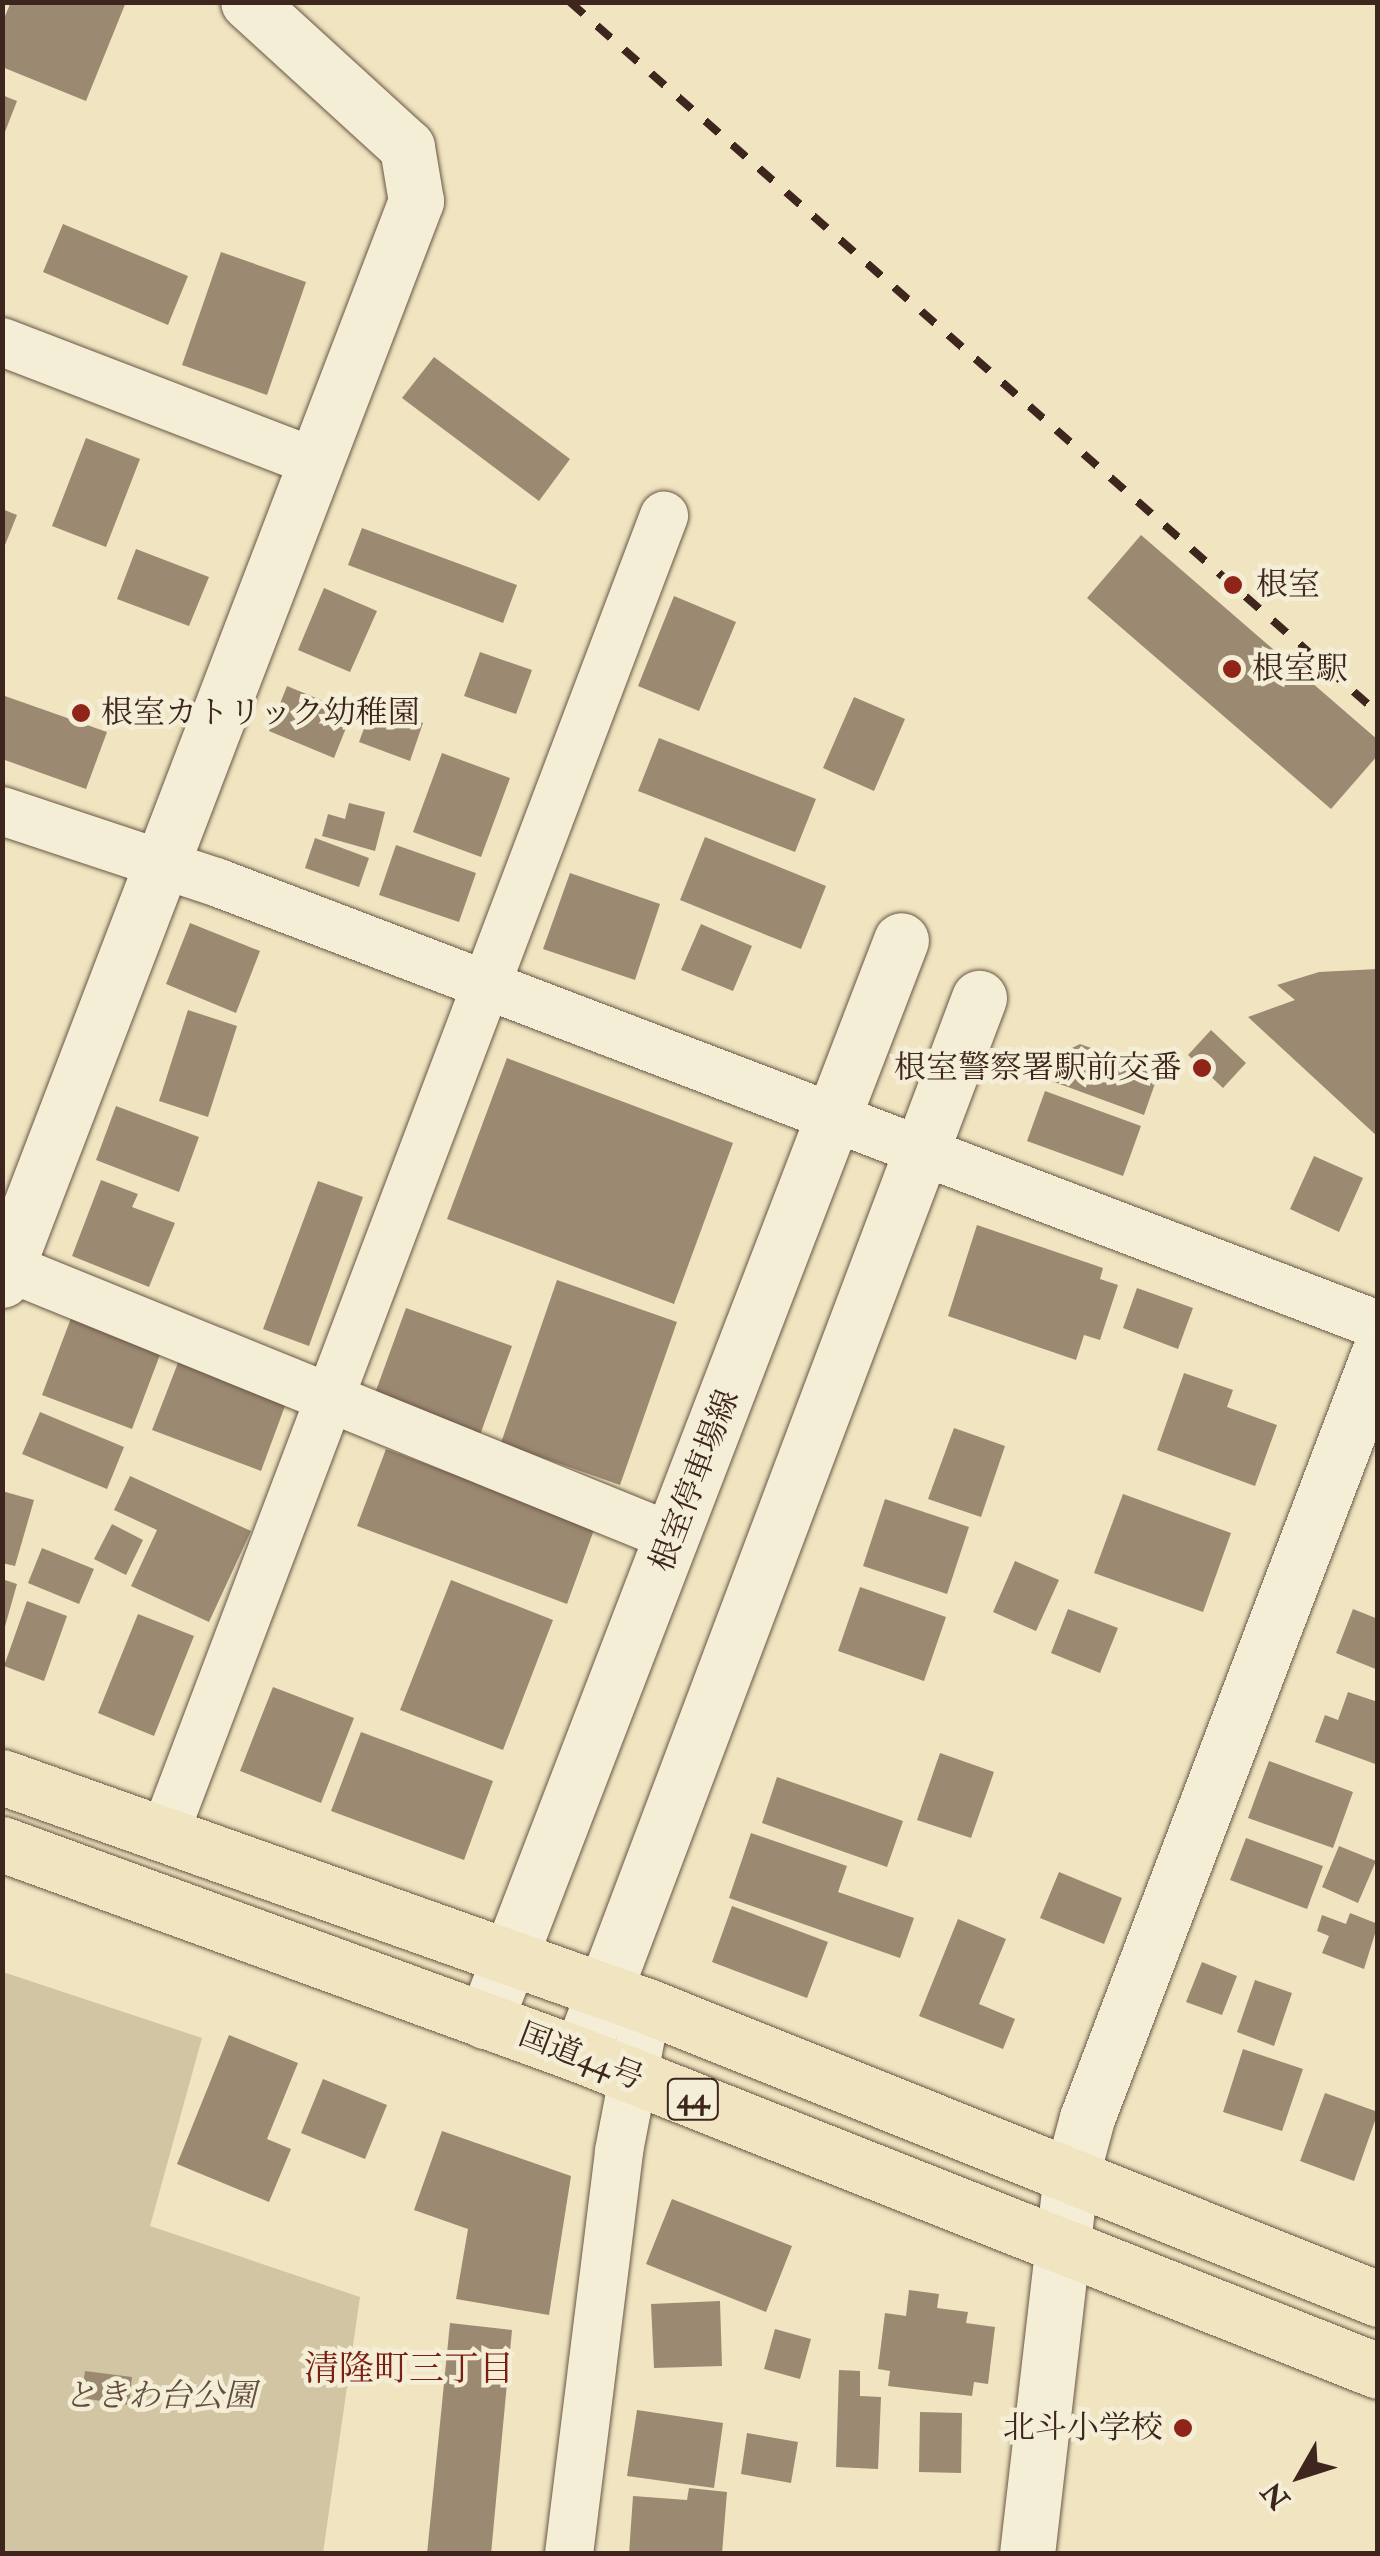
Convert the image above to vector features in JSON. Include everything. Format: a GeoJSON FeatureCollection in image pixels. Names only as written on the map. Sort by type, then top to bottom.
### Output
{"type":"FeatureCollection","features":[{"type":"Feature","properties":{"kind":"highway","name":"国道44号"},"geometry":{"type":"LineString","coordinates":[[2,1777],[625,1998],[1070,2181],[1378,2299]]}},
{"type":"Feature","properties":{"kind":"highway","name":"国道44号"},"geometry":{"type":"LineString","coordinates":[[2,1844],[580,2055],[1062,2250],[1378,2371]]}},
{"type":"Feature","properties":{"kind":"street"},"geometry":{"type":"LineString","coordinates":[[248,2],[407,147],[416,201],[5,1274],[328,1393],[672,1537]]}},
{"type":"Feature","properties":{"kind":"street"},"geometry":{"type":"LineString","coordinates":[[2,342],[314,462]]}},
{"type":"Feature","properties":{"kind":"street"},"geometry":{"type":"LineString","coordinates":[[164,1835],[328,1393],[664,516]]}},
{"type":"Feature","properties":{"kind":"street"},"geometry":{"type":"LineString","coordinates":[[2,811],[160,867],[216,882],[1378,1325]]}},
{"type":"Feature","properties":{"kind":"street","name":"根室停車場線"},"geometry":{"type":"LineString","coordinates":[[485,2020],[837,1119],[901,940]]}},
{"type":"Feature","properties":{"kind":"street"},"geometry":{"type":"LineString","coordinates":[[580,2055],[625,1998],[921,1150],[979,998]]}},
{"type":"Feature","properties":{"kind":"street"},"geometry":{"type":"LineString","coordinates":[[1027,2554],[1070,2181],[1087,2118],[1378,1355]]}},
{"type":"Feature","properties":{"kind":"street"},"geometry":{"type":"LineString","coordinates":[[570,2554],[632,2077],[625,1998]]}},
{"type":"Feature","properties":{"kind":"green space","name":"ときわ台公園"},"geometry":{"type":"Polygon","coordinates":[[[3,1972],[202,2038],[150,2226],[360,2297],[323,2553],[3,2554],[3,1972]]]}},
{"type":"Feature","properties":{"kind":"building"},"geometry":{"type":"Polygon","coordinates":[[[11,2],[126,2],[86,101],[2,67],[2,23],[11,2]]]}},
{"type":"Feature","properties":{"kind":"building"},"geometry":{"type":"Polygon","coordinates":[[[2,95],[17,101],[3,137],[2,136],[2,95]]]}},
{"type":"Feature","properties":{"kind":"building"},"geometry":{"type":"Polygon","coordinates":[[[63,224],[188,276],[168,325],[43,272],[63,224]]]}},
{"type":"Feature","properties":{"kind":"building"},"geometry":{"type":"Polygon","coordinates":[[[221,252],[306,282],[267,395],[182,365],[221,252]]]}},
{"type":"Feature","properties":{"kind":"building"},"geometry":{"type":"Polygon","coordinates":[[[434,357],[570,459],[539,501],[402,398],[434,357]]]}},
{"type":"Feature","properties":{"kind":"building"},"geometry":{"type":"Polygon","coordinates":[[[86,438],[140,459],[106,547],[52,526],[86,438]]]}},
{"type":"Feature","properties":{"kind":"building"},"geometry":{"type":"Polygon","coordinates":[[[2,509],[17,515],[3,550],[2,550],[2,509]]]}},
{"type":"Feature","properties":{"kind":"building"},"geometry":{"type":"Polygon","coordinates":[[[362,528],[517,585],[503,623],[348,565],[362,528]]]}},
{"type":"Feature","properties":{"kind":"building","name":"根室駅"},"geometry":{"type":"Polygon","coordinates":[[[1141,535],[1378,740],[1378,755],[1331,809],[1087,598],[1141,535]]]}},
{"type":"Feature","properties":{"kind":"building"},"geometry":{"type":"Polygon","coordinates":[[[136,549],[209,577],[189,626],[117,599],[136,549]]]}},
{"type":"Feature","properties":{"kind":"building"},"geometry":{"type":"Polygon","coordinates":[[[324,588],[377,611],[350,672],[298,650],[324,588]]]}},
{"type":"Feature","properties":{"kind":"building"},"geometry":{"type":"Polygon","coordinates":[[[674,596],[736,622],[699,711],[638,686],[674,596]]]}},
{"type":"Feature","properties":{"kind":"building"},"geometry":{"type":"Polygon","coordinates":[[[480,652],[532,670],[516,714],[464,696],[480,652]]]}},
{"type":"Feature","properties":{"kind":"building"},"geometry":{"type":"Polygon","coordinates":[[[287,686],[352,713],[334,758],[269,731],[287,686]]]}},
{"type":"Feature","properties":{"kind":"building"},"geometry":{"type":"Polygon","coordinates":[[[2,695],[107,732],[86,789],[2,759],[2,695]]]}},
{"type":"Feature","properties":{"kind":"building"},"geometry":{"type":"Polygon","coordinates":[[[854,697],[905,719],[874,791],[823,768],[854,697]]]}},
{"type":"Feature","properties":{"kind":"building"},"geometry":{"type":"Polygon","coordinates":[[[373,704],[423,723],[410,761],[359,742],[373,704]]]}},
{"type":"Feature","properties":{"kind":"building"},"geometry":{"type":"Polygon","coordinates":[[[659,738],[816,799],[795,852],[638,791],[659,738]]]}},
{"type":"Feature","properties":{"kind":"building"},"geometry":{"type":"Polygon","coordinates":[[[442,753],[510,778],[481,857],[413,832],[442,753]]]}},
{"type":"Feature","properties":{"kind":"building"},"geometry":{"type":"Polygon","coordinates":[[[349,803],[385,812],[375,851],[322,836],[328,814],[345,819],[349,803]]]}},
{"type":"Feature","properties":{"kind":"building"},"geometry":{"type":"Polygon","coordinates":[[[705,837],[826,886],[801,949],[680,900],[705,837]]]}},
{"type":"Feature","properties":{"kind":"building"},"geometry":{"type":"Polygon","coordinates":[[[315,838],[369,858],[359,887],[305,868],[315,838]]]}},
{"type":"Feature","properties":{"kind":"building"},"geometry":{"type":"Polygon","coordinates":[[[396,845],[476,873],[459,922],[379,895],[396,845]]]}},
{"type":"Feature","properties":{"kind":"building"},"geometry":{"type":"Polygon","coordinates":[[[570,873],[660,904],[635,980],[543,949],[570,873]]]}},
{"type":"Feature","properties":{"kind":"building"},"geometry":{"type":"Polygon","coordinates":[[[190,923],[260,951],[236,1013],[166,984],[190,923]]]}},
{"type":"Feature","properties":{"kind":"building"},"geometry":{"type":"Polygon","coordinates":[[[701,924],[752,946],[733,991],[681,970],[701,924]]]}},
{"type":"Feature","properties":{"kind":"building"},"geometry":{"type":"Polygon","coordinates":[[[1378,969],[1378,1137],[1248,1017],[1295,1000],[1277,985],[1319,972],[1378,969]]]}},
{"type":"Feature","properties":{"kind":"building"},"geometry":{"type":"Polygon","coordinates":[[[188,1010],[237,1026],[208,1117],[159,1101],[188,1010]]]}},
{"type":"Feature","properties":{"kind":"building"},"geometry":{"type":"Polygon","coordinates":[[[1211,1030],[1246,1063],[1223,1088],[1188,1055],[1211,1030]]]}},
{"type":"Feature","properties":{"kind":"building"},"geometry":{"type":"Polygon","coordinates":[[[1080,1044],[1159,1072],[1144,1115],[1046,1079],[1054,1057],[1080,1044]]]}},
{"type":"Feature","properties":{"kind":"building"},"geometry":{"type":"Polygon","coordinates":[[[507,1058],[733,1143],[674,1304],[447,1219],[507,1058]]]}},
{"type":"Feature","properties":{"kind":"building"},"geometry":{"type":"Polygon","coordinates":[[[1045,1091],[1141,1126],[1123,1176],[1027,1141],[1045,1091]]]}},
{"type":"Feature","properties":{"kind":"building"},"geometry":{"type":"Polygon","coordinates":[[[116,1106],[199,1137],[179,1192],[96,1160],[116,1106]]]}},
{"type":"Feature","properties":{"kind":"building"},"geometry":{"type":"Polygon","coordinates":[[[1314,1156],[1363,1178],[1339,1232],[1290,1209],[1314,1156]]]}},
{"type":"Feature","properties":{"kind":"building"},"geometry":{"type":"Polygon","coordinates":[[[101,1180],[138,1194],[132,1207],[175,1223],[149,1287],[72,1256],[101,1180]]]}},
{"type":"Feature","properties":{"kind":"building"},"geometry":{"type":"Polygon","coordinates":[[[318,1181],[363,1197],[309,1346],[263,1329],[318,1181]]]}},
{"type":"Feature","properties":{"kind":"building"},"geometry":{"type":"Polygon","coordinates":[[[977,1225],[1103,1268],[1100,1279],[1118,1285],[1100,1340],[1084,1335],[1076,1360],[948,1316],[977,1225]]]}},
{"type":"Feature","properties":{"kind":"building"},"geometry":{"type":"Polygon","coordinates":[[[557,1280],[677,1322],[620,1485],[501,1443],[557,1280]]]}},
{"type":"Feature","properties":{"kind":"building"},"geometry":{"type":"Polygon","coordinates":[[[1137,1288],[1193,1308],[1178,1349],[1123,1328],[1137,1288]]]}},
{"type":"Feature","properties":{"kind":"building"},"geometry":{"type":"Polygon","coordinates":[[[406,1308],[512,1346],[480,1435],[374,1396],[406,1308]]]}},
{"type":"Feature","properties":{"kind":"building"},"geometry":{"type":"Polygon","coordinates":[[[71,1318],[161,1352],[132,1429],[42,1395],[71,1318]]]}},
{"type":"Feature","properties":{"kind":"building"},"geometry":{"type":"Polygon","coordinates":[[[181,1355],[289,1395],[261,1471],[152,1430],[181,1355]]]}},
{"type":"Feature","properties":{"kind":"building"},"geometry":{"type":"Polygon","coordinates":[[[1184,1373],[1233,1390],[1227,1407],[1277,1425],[1255,1486],[1157,1450],[1184,1373]]]}},
{"type":"Feature","properties":{"kind":"building"},"geometry":{"type":"Polygon","coordinates":[[[40,1412],[124,1447],[107,1489],[22,1454],[40,1412]]]}},
{"type":"Feature","properties":{"kind":"building"},"geometry":{"type":"Polygon","coordinates":[[[954,1428],[1005,1446],[981,1517],[928,1499],[954,1428]]]}},
{"type":"Feature","properties":{"kind":"building"},"geometry":{"type":"Polygon","coordinates":[[[386,1449],[595,1527],[567,1604],[357,1526],[386,1449]]]}},
{"type":"Feature","properties":{"kind":"building"},"geometry":{"type":"Polygon","coordinates":[[[130,1476],[251,1531],[209,1622],[131,1586],[157,1530],[114,1510],[130,1476]]]}},
{"type":"Feature","properties":{"kind":"building"},"geometry":{"type":"Polygon","coordinates":[[[2,1491],[34,1500],[15,1566],[2,1563],[2,1491]]]}},
{"type":"Feature","properties":{"kind":"building"},"geometry":{"type":"Polygon","coordinates":[[[1123,1494],[1231,1533],[1203,1612],[1094,1573],[1123,1494]]]}},
{"type":"Feature","properties":{"kind":"building"},"geometry":{"type":"Polygon","coordinates":[[[885,1499],[969,1527],[947,1594],[863,1566],[885,1499]]]}},
{"type":"Feature","properties":{"kind":"building"},"geometry":{"type":"Polygon","coordinates":[[[112,1524],[143,1540],[126,1575],[94,1559],[112,1524]]]}},
{"type":"Feature","properties":{"kind":"building"},"geometry":{"type":"Polygon","coordinates":[[[42,1548],[94,1569],[79,1604],[28,1583],[42,1548]]]}},
{"type":"Feature","properties":{"kind":"building"},"geometry":{"type":"Polygon","coordinates":[[[1015,1561],[1059,1580],[1036,1631],[993,1612],[1015,1561]]]}},
{"type":"Feature","properties":{"kind":"building"},"geometry":{"type":"Polygon","coordinates":[[[2,1579],[17,1584],[4,1630],[2,1630],[2,1579]]]}},
{"type":"Feature","properties":{"kind":"building"},"geometry":{"type":"Polygon","coordinates":[[[451,1580],[553,1620],[503,1750],[400,1710],[451,1580]]]}},
{"type":"Feature","properties":{"kind":"building"},"geometry":{"type":"Polygon","coordinates":[[[860,1587],[946,1617],[924,1681],[838,1651],[860,1587]]]}},
{"type":"Feature","properties":{"kind":"building"},"geometry":{"type":"Polygon","coordinates":[[[27,1601],[67,1616],[44,1681],[4,1666],[27,1601]]]}},
{"type":"Feature","properties":{"kind":"building"},"geometry":{"type":"Polygon","coordinates":[[[1068,1609],[1118,1628],[1100,1673],[1051,1653],[1068,1609]]]}},
{"type":"Feature","properties":{"kind":"building"},"geometry":{"type":"Polygon","coordinates":[[[1353,1609],[1378,1619],[1378,1670],[1336,1653],[1353,1609]]]}},
{"type":"Feature","properties":{"kind":"building"},"geometry":{"type":"Polygon","coordinates":[[[138,1614],[194,1636],[154,1736],[98,1713],[138,1614]]]}},
{"type":"Feature","properties":{"kind":"building"},"geometry":{"type":"Polygon","coordinates":[[[273,1687],[354,1718],[321,1803],[240,1771],[273,1687]]]}},
{"type":"Feature","properties":{"kind":"building"},"geometry":{"type":"Polygon","coordinates":[[[1348,1692],[1378,1702],[1378,1765],[1315,1742],[1325,1715],[1338,1720],[1348,1692]]]}},
{"type":"Feature","properties":{"kind":"building"},"geometry":{"type":"Polygon","coordinates":[[[361,1732],[493,1781],[464,1860],[331,1811],[361,1732]]]}},
{"type":"Feature","properties":{"kind":"building"},"geometry":{"type":"Polygon","coordinates":[[[940,1753],[994,1772],[971,1838],[917,1820],[940,1753]]]}},
{"type":"Feature","properties":{"kind":"building"},"geometry":{"type":"Polygon","coordinates":[[[1269,1761],[1353,1792],[1333,1848],[1248,1818],[1269,1761]]]}},
{"type":"Feature","properties":{"kind":"building"},"geometry":{"type":"Polygon","coordinates":[[[777,1777],[903,1821],[887,1867],[762,1823],[777,1777]]]}},
{"type":"Feature","properties":{"kind":"building"},"geometry":{"type":"Polygon","coordinates":[[[751,1833],[847,1866],[838,1892],[914,1918],[900,1958],[729,1898],[751,1833]]]}},
{"type":"Feature","properties":{"kind":"building"},"geometry":{"type":"Polygon","coordinates":[[[1246,1838],[1323,1866],[1307,1909],[1230,1880],[1246,1838]]]}},
{"type":"Feature","properties":{"kind":"building"},"geometry":{"type":"Polygon","coordinates":[[[1339,1846],[1376,1861],[1358,1903],[1322,1887],[1339,1846]]]}},
{"type":"Feature","properties":{"kind":"building"},"geometry":{"type":"Polygon","coordinates":[[[1059,1872],[1122,1898],[1104,1944],[1040,1918],[1059,1872]]]}},
{"type":"Feature","properties":{"kind":"building"},"geometry":{"type":"Polygon","coordinates":[[[732,1906],[828,1942],[807,1998],[712,1962],[732,1906]]]}},
{"type":"Feature","properties":{"kind":"building"},"geometry":{"type":"Polygon","coordinates":[[[1350,1913],[1378,1924],[1364,1969],[1322,1953],[1329,1936],[1317,1931],[1322,1915],[1346,1924],[1350,1913]]]}},
{"type":"Feature","properties":{"kind":"building"},"geometry":{"type":"Polygon","coordinates":[[[958,1919],[1006,1939],[979,2004],[1015,2019],[1003,2049],[919,2016],[958,1919]]]}},
{"type":"Feature","properties":{"kind":"building"},"geometry":{"type":"Polygon","coordinates":[[[1202,1962],[1237,1976],[1222,2015],[1186,2002],[1202,1962]]]}},
{"type":"Feature","properties":{"kind":"building"},"geometry":{"type":"Polygon","coordinates":[[[1255,1980],[1292,1993],[1274,2046],[1237,2032],[1255,1980]]]}},
{"type":"Feature","properties":{"kind":"building"},"geometry":{"type":"Polygon","coordinates":[[[229,2035],[298,2063],[267,2139],[291,2149],[269,2202],[177,2164],[229,2035]]]}},
{"type":"Feature","properties":{"kind":"building"},"geometry":{"type":"Polygon","coordinates":[[[1243,2049],[1303,2069],[1282,2131],[1223,2112],[1243,2049]]]}},
{"type":"Feature","properties":{"kind":"building"},"geometry":{"type":"Polygon","coordinates":[[[323,2079],[387,2105],[365,2159],[301,2133],[323,2079]]]}},
{"type":"Feature","properties":{"kind":"building"},"geometry":{"type":"Polygon","coordinates":[[[1325,2093],[1378,2112],[1354,2181],[1300,2161],[1325,2093]]]}},
{"type":"Feature","properties":{"kind":"building"},"geometry":{"type":"Polygon","coordinates":[[[442,2131],[571,2176],[549,2315],[456,2299],[468,2229],[414,2210],[442,2131]]]}},
{"type":"Feature","properties":{"kind":"building"},"geometry":{"type":"Polygon","coordinates":[[[672,2199],[792,2246],[766,2312],[646,2264],[672,2199]]]}},
{"type":"Feature","properties":{"kind":"building"},"geometry":{"type":"Polygon","coordinates":[[[909,2290],[939,2294],[937,2308],[968,2312],[966,2323],[995,2327],[988,2384],[974,2382],[972,2396],[888,2386],[890,2371],[878,2369],[885,2313],[906,2316],[909,2290]]]}},
{"type":"Feature","properties":{"kind":"building"},"geometry":{"type":"Polygon","coordinates":[[[720,2301],[722,2366],[654,2368],[651,2304],[720,2301]]]}},
{"type":"Feature","properties":{"kind":"building"},"geometry":{"type":"Polygon","coordinates":[[[450,2323],[512,2330],[491,2554],[427,2554],[450,2323]]]}},
{"type":"Feature","properties":{"kind":"building"},"geometry":{"type":"Polygon","coordinates":[[[775,2329],[811,2339],[800,2379],[764,2369],[775,2329]]]}},
{"type":"Feature","properties":{"kind":"building"},"geometry":{"type":"Polygon","coordinates":[[[839,2370],[860,2371],[860,2396],[881,2397],[878,2469],[836,2467],[839,2370]]]}},
{"type":"Feature","properties":{"kind":"building"},"geometry":{"type":"Polygon","coordinates":[[[85,2371],[132,2377],[129,2405],[81,2398],[85,2371]]]}},
{"type":"Feature","properties":{"kind":"building"},"geometry":{"type":"Polygon","coordinates":[[[637,2410],[723,2423],[714,2488],[627,2476],[637,2410]]]}},
{"type":"Feature","properties":{"kind":"building"},"geometry":{"type":"Polygon","coordinates":[[[920,2412],[962,2413],[961,2473],[919,2472],[920,2412]]]}},
{"type":"Feature","properties":{"kind":"building"},"geometry":{"type":"Polygon","coordinates":[[[747,2433],[798,2442],[791,2483],[741,2474],[747,2433]]]}},
{"type":"Feature","properties":{"kind":"building"},"geometry":{"type":"Polygon","coordinates":[[[689,2488],[727,2492],[722,2554],[629,2554],[633,2496],[687,2500],[689,2488]]]}},
{"type":"Feature","properties":{"kind":"railway"},"geometry":{"type":"LineString","coordinates":[[570,2],[1378,713]]}},
{"type":"Feature","properties":{"kind":"place","name":"根室"},"geometry":{"type":"Point","coordinates":[1233,585]}},
{"type":"Feature","properties":{"kind":"place","name":"根室駅"},"geometry":{"type":"Point","coordinates":[1232,669]}},
{"type":"Feature","properties":{"kind":"place","name":"根室カトリック幼稚園"},"geometry":{"type":"Point","coordinates":[81,713]}},
{"type":"Feature","properties":{"kind":"place","name":"根室警察署駅前交番"},"geometry":{"type":"Point","coordinates":[1202,1068]}},
{"type":"Feature","properties":{"kind":"place","name":"北斗小学校"},"geometry":{"type":"Point","coordinates":[1183,2428]}},
{"type":"Feature","properties":{"kind":"district","name":"清隆町三丁目"},"geometry":{"type":"Point","coordinates":[409,2369]}}]}
